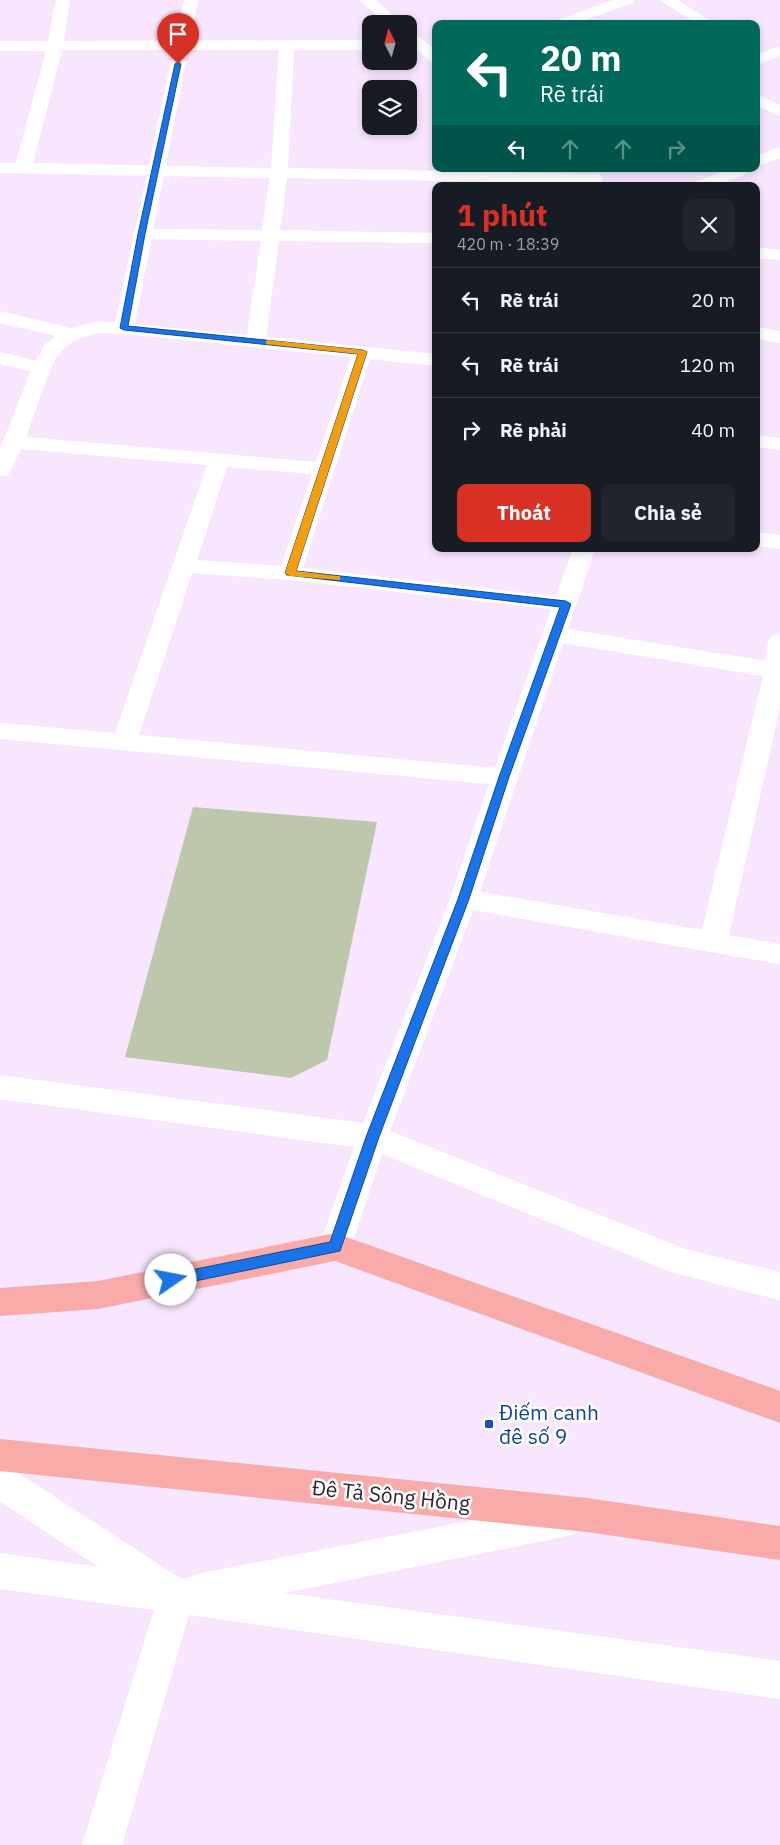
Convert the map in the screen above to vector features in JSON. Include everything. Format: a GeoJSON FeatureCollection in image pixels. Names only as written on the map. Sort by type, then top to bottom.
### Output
{"type":"FeatureCollection","features":[{"type":"Feature","properties":{"kind":"main road"},"geometry":{"type":"LineString","coordinates":[[0,1302],[98,1294],[335,1247],[780,1407]]}},
{"type":"Feature","properties":{"kind":"main road","name":"Đê Tả Sông Hồng"},"geometry":{"type":"LineString","coordinates":[[0,1455],[587,1515],[780,1543]]}},
{"type":"Feature","properties":{"kind":"street"},"geometry":{"type":"LineString","coordinates":[[23,169],[55,46],[63,0]]}},
{"type":"Feature","properties":{"kind":"street"},"geometry":{"type":"LineString","coordinates":[[124,328],[192,0]]}},
{"type":"Feature","properties":{"kind":"street"},"geometry":{"type":"LineString","coordinates":[[367,0],[384,15]]}},
{"type":"Feature","properties":{"kind":"street"},"geometry":{"type":"LineString","coordinates":[[572,20],[627,0]]}},
{"type":"Feature","properties":{"kind":"street"},"geometry":{"type":"LineString","coordinates":[[667,0],[701,20]]}},
{"type":"Feature","properties":{"kind":"street"},"geometry":{"type":"LineString","coordinates":[[0,46],[362,45]]}},
{"type":"Feature","properties":{"kind":"street"},"geometry":{"type":"LineString","coordinates":[[256,341],[279,174],[287,46]]}},
{"type":"Feature","properties":{"kind":"street"},"geometry":{"type":"LineString","coordinates":[[418,46],[432,55]]}},
{"type":"Feature","properties":{"kind":"street"},"geometry":{"type":"LineString","coordinates":[[760,56],[780,51]]}},
{"type":"Feature","properties":{"kind":"street"},"geometry":{"type":"LineString","coordinates":[[760,100],[780,111]]}},
{"type":"Feature","properties":{"kind":"street"},"geometry":{"type":"LineString","coordinates":[[760,160],[780,152]]}},
{"type":"Feature","properties":{"kind":"street"},"geometry":{"type":"LineString","coordinates":[[0,168],[563,182]]}},
{"type":"Feature","properties":{"kind":"street"},"geometry":{"type":"LineString","coordinates":[[583,172],[598,182]]}},
{"type":"Feature","properties":{"kind":"street"},"geometry":{"type":"LineString","coordinates":[[711,182],[735,172]]}},
{"type":"Feature","properties":{"kind":"street"},"geometry":{"type":"LineString","coordinates":[[142,234],[432,238]]}},
{"type":"Feature","properties":{"kind":"street"},"geometry":{"type":"LineString","coordinates":[[760,252],[780,255]]}},
{"type":"Feature","properties":{"kind":"street"},"geometry":{"type":"LineString","coordinates":[[0,317],[71,334]]}},
{"type":"Feature","properties":{"kind":"street"},"geometry":{"type":"LineString","coordinates":[[0,470],[14,442],[42,368],[52,348],[71,334],[99,328],[124,328],[432,360]]}},
{"type":"Feature","properties":{"kind":"street"},"geometry":{"type":"LineString","coordinates":[[760,334],[780,337]]}},
{"type":"Feature","properties":{"kind":"street"},"geometry":{"type":"LineString","coordinates":[[290,573],[363,352]]}},
{"type":"Feature","properties":{"kind":"street"},"geometry":{"type":"LineString","coordinates":[[0,358],[42,368]]}},
{"type":"Feature","properties":{"kind":"street"},"geometry":{"type":"LineString","coordinates":[[14,442],[324,469]]}},
{"type":"Feature","properties":{"kind":"street"},"geometry":{"type":"LineString","coordinates":[[760,442],[780,444]]}},
{"type":"Feature","properties":{"kind":"street"},"geometry":{"type":"LineString","coordinates":[[124,742],[220,460]]}},
{"type":"Feature","properties":{"kind":"street"},"geometry":{"type":"LineString","coordinates":[[760,539],[780,542]]}},
{"type":"Feature","properties":{"kind":"street"},"geometry":{"type":"LineString","coordinates":[[335,1247],[373,1137],[464,899],[504,777],[583,552]]}},
{"type":"Feature","properties":{"kind":"street"},"geometry":{"type":"LineString","coordinates":[[184,566],[290,573],[566,604]]}},
{"type":"Feature","properties":{"kind":"street"},"geometry":{"type":"LineString","coordinates":[[554,634],[778,671]]}},
{"type":"Feature","properties":{"kind":"street"},"geometry":{"type":"LineString","coordinates":[[713,943],[778,671],[780,641]]}},
{"type":"Feature","properties":{"kind":"street"},"geometry":{"type":"LineString","coordinates":[[0,731],[504,777]]}},
{"type":"Feature","properties":{"kind":"street"},"geometry":{"type":"LineString","coordinates":[[464,899],[780,954]]}},
{"type":"Feature","properties":{"kind":"street"},"geometry":{"type":"LineString","coordinates":[[0,1087],[373,1137],[682,1262],[780,1286]]}},
{"type":"Feature","properties":{"kind":"street"},"geometry":{"type":"LineString","coordinates":[[0,1481],[176,1596],[587,1515]]}},
{"type":"Feature","properties":{"kind":"street"},"geometry":{"type":"LineString","coordinates":[[737,1538],[780,1558]]}},
{"type":"Feature","properties":{"kind":"street"},"geometry":{"type":"LineString","coordinates":[[0,1571],[780,1680]]}},
{"type":"Feature","properties":{"kind":"street"},"geometry":{"type":"LineString","coordinates":[[102,1845],[176,1596]]}},
{"type":"Feature","properties":{"kind":"green space"},"geometry":{"type":"Polygon","coordinates":[[[193,807],[377,822],[327,1060],[291,1078],[125,1057],[193,807]]]}},
{"type":"Feature","properties":{"kind":"slow traffic"},"geometry":{"type":"LineString","coordinates":[[268,343],[363,352],[290,573],[336,578]]}},
{"type":"Feature","properties":{"kind":"place","name":"Điếm canh đê số 9"},"geometry":{"type":"Point","coordinates":[489,1424]}},
{"type":"Feature","properties":{"kind":"route"},"geometry":{"type":"LineString","coordinates":[[171,1280],[335,1247],[373,1137],[464,899],[504,777],[566,604],[290,573],[363,352],[124,328],[178,64]]}}]}
